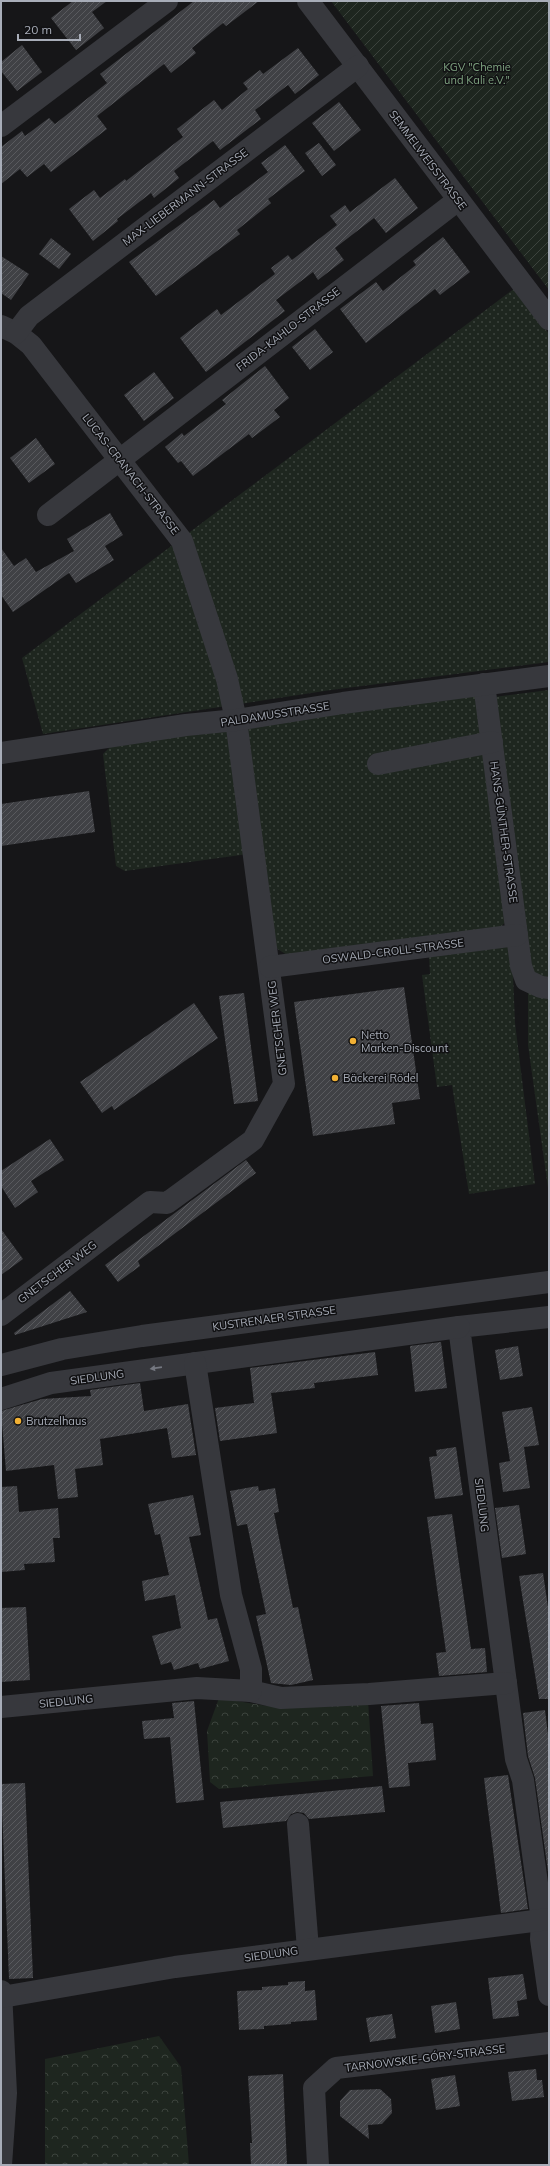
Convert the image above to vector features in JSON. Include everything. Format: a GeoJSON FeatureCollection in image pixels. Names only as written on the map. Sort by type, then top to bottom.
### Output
{"type":"FeatureCollection","features":[{"type":"Feature","properties":{"kind":"street"},"geometry":{"type":"LineString","coordinates":[[1,126],[167,1]]}},
{"type":"Feature","properties":{"kind":"street","name":"SEMMELWEISSTRASSE"},"geometry":{"type":"LineString","coordinates":[[308,1],[549,319]]}},
{"type":"Feature","properties":{"kind":"street","name":"MAX-LIEBERMANN-STRASSE"},"geometry":{"type":"LineString","coordinates":[[8,329],[29,316],[358,66]]}},
{"type":"Feature","properties":{"kind":"street","name":"FRIDA-KAHLO-STRASSE"},"geometry":{"type":"LineString","coordinates":[[48,515],[458,200]]}},
{"type":"Feature","properties":{"kind":"street","name":"LUCAS-CRANACH-STRASSE"},"geometry":{"type":"LineString","coordinates":[[8,329],[31,345],[182,541],[227,679],[236,720]]}},
{"type":"Feature","properties":{"kind":"street","name":"PALDAMUSSTRASSE"},"geometry":{"type":"LineString","coordinates":[[1,753],[186,725],[236,720],[549,676]]}},
{"type":"Feature","properties":{"kind":"street","name":"HANS-GÜNTHER-STRASSE"},"geometry":{"type":"LineString","coordinates":[[484,684],[521,966],[526,980],[541,988],[549,988]]}},
{"type":"Feature","properties":{"kind":"street","name":"GNETSCHER WEG"},"geometry":{"type":"LineString","coordinates":[[1,1315],[150,1202],[167,1203],[253,1140],[284,1084],[270,967],[236,720]]}},
{"type":"Feature","properties":{"kind":"street"},"geometry":{"type":"LineString","coordinates":[[378,764],[492,742]]}},
{"type":"Feature","properties":{"kind":"street","name":"OSWALD-CROLL-STRASSE"},"geometry":{"type":"LineString","coordinates":[[270,967],[517,935]]}},
{"type":"Feature","properties":{"kind":"street","name":"KUSTRENAER STRASSE"},"geometry":{"type":"LineString","coordinates":[[1,1365],[62,1349],[142,1336],[549,1282]]}},
{"type":"Feature","properties":{"kind":"street","name":"SIEDLUNG"},"geometry":{"type":"LineString","coordinates":[[1,1399],[51,1383],[459,1327],[549,1317]]}},
{"type":"Feature","properties":{"kind":"street","name":"SIEDLUNG"},"geometry":{"type":"LineString","coordinates":[[1,2165],[6,2093],[1,1994],[176,1967],[308,1949],[544,1926],[523,1780],[516,1759],[459,1327]]}},
{"type":"Feature","properties":{"kind":"street"},"geometry":{"type":"LineString","coordinates":[[195,1363],[231,1596],[251,1669],[251,1691]]}},
{"type":"Feature","properties":{"kind":"street","name":"SIEDLUNG"},"geometry":{"type":"LineString","coordinates":[[1,1707],[197,1688],[251,1691],[280,1698],[369,1694],[506,1684]]}},
{"type":"Feature","properties":{"kind":"street"},"geometry":{"type":"LineString","coordinates":[[298,1824],[308,1949]]}},
{"type":"Feature","properties":{"kind":"street"},"geometry":{"type":"LineString","coordinates":[[544,1926],[549,1995]]}},
{"type":"Feature","properties":{"kind":"street","name":"TARNOWSKIE-GÓRY-STRASSE"},"geometry":{"type":"LineString","coordinates":[[318,2165],[314,2088],[336,2068],[549,2043]]}},
{"type":"Feature","properties":{"kind":"green space","name":"KGV \"Chemie und Kali e.V.\""},"geometry":{"type":"Polygon","coordinates":[[[331,1],[549,1],[549,290],[331,1]]]}},
{"type":"Feature","properties":{"kind":"green space"},"geometry":{"type":"Polygon","coordinates":[[[515,288],[549,334],[549,662],[331,690],[43,734],[22,658],[515,288]]]}},
{"type":"Feature","properties":{"kind":"green space"},"geometry":{"type":"Polygon","coordinates":[[[549,690],[549,1195],[528,1045],[528,964],[494,697],[549,690]]]}},
{"type":"Feature","properties":{"kind":"green space"},"geometry":{"type":"Polygon","coordinates":[[[476,693],[506,921],[501,927],[287,955],[276,948],[245,732],[252,725],[476,693]]]}},
{"type":"Feature","properties":{"kind":"green space"},"geometry":{"type":"Polygon","coordinates":[[[215,731],[226,731],[232,737],[248,854],[125,871],[116,866],[103,754],[110,747],[215,731]]]}},
{"type":"Feature","properties":{"kind":"green space"},"geometry":{"type":"Polygon","coordinates":[[[507,945],[512,951],[515,1023],[535,1184],[469,1194],[452,1085],[437,1087],[422,975],[430,974],[429,955],[507,945]]]}},
{"type":"Feature","properties":{"kind":"green space"},"geometry":{"type":"Polygon","coordinates":[[[219,1698],[267,1706],[368,1700],[373,1776],[219,1789],[210,1782],[207,1731],[219,1698]]]}},
{"type":"Feature","properties":{"kind":"green space"},"geometry":{"type":"Polygon","coordinates":[[[159,2036],[181,2067],[189,2165],[45,2165],[45,2059],[159,2036]]]}},
{"type":"Feature","properties":{"kind":"building"},"geometry":{"type":"Polygon","coordinates":[[[73,1],[107,1],[92,12],[104,28],[76,50],[51,18],[73,1]]]}},
{"type":"Feature","properties":{"kind":"building"},"geometry":{"type":"Polygon","coordinates":[[[194,1],[259,1],[226,26],[223,23],[192,48],[196,53],[171,73],[164,64],[97,116],[107,129],[51,172],[44,164],[27,177],[20,169],[1,184],[1,147],[22,131],[25,136],[49,118],[55,124],[107,83],[100,74],[194,1]]]}},
{"type":"Feature","properties":{"kind":"building"},"geometry":{"type":"Polygon","coordinates":[[[22,45],[42,72],[17,91],[1,71],[1,62],[22,45]]]}},
{"type":"Feature","properties":{"kind":"building"},"geometry":{"type":"Polygon","coordinates":[[[298,48],[319,75],[295,94],[288,85],[255,110],[261,119],[220,150],[213,141],[174,171],[179,178],[154,198],[151,193],[117,219],[118,221],[93,241],[69,209],[94,190],[100,198],[125,179],[126,181],[183,137],[177,129],[214,100],[222,110],[248,89],[243,83],[260,70],[263,74],[298,48]]]}},
{"type":"Feature","properties":{"kind":"building"},"geometry":{"type":"Polygon","coordinates":[[[339,102],[361,130],[334,151],[312,123],[339,102]]]}},
{"type":"Feature","properties":{"kind":"building"},"geometry":{"type":"Polygon","coordinates":[[[319,143],[336,165],[322,176],[305,153],[319,143]]]}},
{"type":"Feature","properties":{"kind":"building"},"geometry":{"type":"Polygon","coordinates":[[[285,145],[305,171],[268,199],[271,203],[237,230],[240,234],[156,296],[129,262],[214,200],[220,208],[268,172],[261,163],[285,145]]]}},
{"type":"Feature","properties":{"kind":"building"},"geometry":{"type":"Polygon","coordinates":[[[395,178],[418,208],[386,233],[374,218],[335,248],[344,260],[318,280],[313,272],[276,300],[285,311],[206,372],[180,338],[217,309],[221,315],[275,274],[271,268],[288,255],[292,260],[337,225],[330,216],[345,205],[350,212],[395,178]]]}},
{"type":"Feature","properties":{"kind":"building"},"geometry":{"type":"Polygon","coordinates":[[[443,237],[470,272],[440,295],[435,289],[366,343],[340,309],[376,282],[383,291],[416,265],[413,261],[443,237]]]}},
{"type":"Feature","properties":{"kind":"building"},"geometry":{"type":"Polygon","coordinates":[[[51,238],[71,254],[59,269],[39,254],[51,238]]]}},
{"type":"Feature","properties":{"kind":"building"},"geometry":{"type":"Polygon","coordinates":[[[1,256],[29,274],[11,300],[1,293],[1,256]]]}},
{"type":"Feature","properties":{"kind":"building"},"geometry":{"type":"Polygon","coordinates":[[[315,329],[333,352],[310,370],[292,347],[315,329]]]}},
{"type":"Feature","properties":{"kind":"building"},"geometry":{"type":"Polygon","coordinates":[[[265,366],[289,398],[274,410],[280,417],[252,438],[249,434],[193,476],[181,461],[178,463],[165,447],[182,433],[184,436],[226,404],[222,400],[265,366]]]}},
{"type":"Feature","properties":{"kind":"building"},"geometry":{"type":"Polygon","coordinates":[[[154,372],[174,398],[144,421],[124,395],[154,372]]]}},
{"type":"Feature","properties":{"kind":"building"},"geometry":{"type":"Polygon","coordinates":[[[36,438],[55,464],[29,483],[10,458],[36,438]]]}},
{"type":"Feature","properties":{"kind":"building"},"geometry":{"type":"Polygon","coordinates":[[[110,513],[123,535],[105,546],[114,560],[76,583],[69,573],[13,612],[1,595],[1,548],[14,566],[26,558],[36,572],[74,551],[67,539],[110,513]]]}},
{"type":"Feature","properties":{"kind":"building"},"geometry":{"type":"Polygon","coordinates":[[[89,791],[95,832],[1,846],[1,804],[89,791]]]}},
{"type":"Feature","properties":{"kind":"building"},"geometry":{"type":"Polygon","coordinates":[[[404,987],[420,1099],[392,1103],[395,1124],[313,1136],[294,1002],[404,987]]]}},
{"type":"Feature","properties":{"kind":"building"},"geometry":{"type":"Polygon","coordinates":[[[244,993],[258,1101],[234,1104],[219,996],[244,993]]]}},
{"type":"Feature","properties":{"kind":"building"},"geometry":{"type":"Polygon","coordinates":[[[194,1003],[218,1038],[114,1110],[112,1106],[102,1113],[80,1082],[194,1003]]]}},
{"type":"Feature","properties":{"kind":"building"},"geometry":{"type":"Polygon","coordinates":[[[50,1139],[64,1160],[31,1181],[38,1192],[15,1208],[1,1186],[1,1171],[50,1139]]]}},
{"type":"Feature","properties":{"kind":"building"},"geometry":{"type":"Polygon","coordinates":[[[246,1160],[256,1173],[138,1261],[140,1266],[118,1282],[105,1265],[246,1160]]]}},
{"type":"Feature","properties":{"kind":"building"},"geometry":{"type":"Polygon","coordinates":[[[1,1229],[23,1259],[1,1275],[1,1229]]]}},
{"type":"Feature","properties":{"kind":"building"},"geometry":{"type":"Polygon","coordinates":[[[70,1291],[87,1312],[15,1335],[14,1333],[70,1291]]]}},
{"type":"Feature","properties":{"kind":"building"},"geometry":{"type":"Polygon","coordinates":[[[441,1342],[447,1388],[415,1392],[410,1346],[441,1342]]]}},
{"type":"Feature","properties":{"kind":"building"},"geometry":{"type":"Polygon","coordinates":[[[518,1346],[523,1376],[500,1380],[495,1350],[518,1346]]]}},
{"type":"Feature","properties":{"kind":"building"},"geometry":{"type":"Polygon","coordinates":[[[375,1352],[378,1375],[314,1383],[315,1388],[271,1393],[277,1433],[220,1441],[215,1408],[254,1403],[250,1368],[375,1352]]]}},
{"type":"Feature","properties":{"kind":"building"},"geometry":{"type":"Polygon","coordinates":[[[140,1383],[144,1411],[188,1404],[196,1455],[172,1458],[167,1428],[100,1439],[103,1465],[75,1469],[78,1497],[58,1499],[54,1465],[6,1471],[1,1411],[42,1399],[91,1396],[90,1390],[140,1383]]]}},
{"type":"Feature","properties":{"kind":"building"},"geometry":{"type":"Polygon","coordinates":[[[532,1407],[539,1445],[524,1447],[530,1488],[503,1492],[499,1463],[510,1461],[502,1412],[532,1407]]]}},
{"type":"Feature","properties":{"kind":"building"},"geometry":{"type":"Polygon","coordinates":[[[456,1447],[463,1495],[435,1499],[429,1457],[437,1456],[436,1450],[456,1447]]]}},
{"type":"Feature","properties":{"kind":"building"},"geometry":{"type":"Polygon","coordinates":[[[17,1486],[19,1512],[58,1508],[60,1538],[53,1538],[55,1562],[24,1564],[25,1570],[1,1572],[1,1487],[17,1486]]]}},
{"type":"Feature","properties":{"kind":"building"},"geometry":{"type":"Polygon","coordinates":[[[258,1486],[259,1491],[275,1488],[279,1512],[274,1513],[293,1608],[298,1607],[313,1680],[291,1685],[271,1683],[256,1616],[266,1614],[247,1524],[237,1526],[230,1491],[258,1486]]]}},
{"type":"Feature","properties":{"kind":"building"},"geometry":{"type":"Polygon","coordinates":[[[193,1495],[201,1535],[189,1537],[208,1620],[217,1618],[229,1661],[200,1669],[198,1663],[174,1670],[171,1662],[161,1665],[152,1636],[181,1628],[175,1595],[145,1601],[143,1589],[142,1581],[169,1575],[160,1534],[155,1535],[148,1504],[193,1495]]]}},
{"type":"Feature","properties":{"kind":"building"},"geometry":{"type":"Polygon","coordinates":[[[519,1505],[526,1554],[502,1558],[495,1508],[519,1505]]]}},
{"type":"Feature","properties":{"kind":"building"},"geometry":{"type":"Polygon","coordinates":[[[452,1514],[471,1649],[485,1648],[487,1672],[439,1676],[436,1653],[446,1652],[427,1517],[452,1514]]]}},
{"type":"Feature","properties":{"kind":"building"},"geometry":{"type":"Polygon","coordinates":[[[543,1573],[549,1614],[549,1699],[539,1699],[519,1576],[543,1573]]]}},
{"type":"Feature","properties":{"kind":"building"},"geometry":{"type":"Polygon","coordinates":[[[26,1607],[30,1680],[1,1682],[1,1608],[26,1607]]]}},
{"type":"Feature","properties":{"kind":"building"},"geometry":{"type":"Polygon","coordinates":[[[194,1701],[204,1800],[176,1803],[170,1737],[144,1739],[142,1721],[174,1718],[172,1703],[194,1701]]]}},
{"type":"Feature","properties":{"kind":"building"},"geometry":{"type":"Polygon","coordinates":[[[419,1703],[421,1724],[433,1723],[436,1760],[408,1763],[410,1786],[389,1788],[381,1706],[419,1703]]]}},
{"type":"Feature","properties":{"kind":"building"},"geometry":{"type":"Polygon","coordinates":[[[545,1710],[549,1743],[549,1879],[535,1778],[528,1756],[523,1713],[545,1710]]]}},
{"type":"Feature","properties":{"kind":"building"},"geometry":{"type":"Polygon","coordinates":[[[508,1775],[528,1909],[501,1913],[484,1778],[508,1775]]]}},
{"type":"Feature","properties":{"kind":"building"},"geometry":{"type":"Polygon","coordinates":[[[25,1783],[33,1978],[9,1979],[1,1784],[25,1783]]]}},
{"type":"Feature","properties":{"kind":"building"},"geometry":{"type":"Polygon","coordinates":[[[382,1786],[385,1812],[309,1819],[304,1813],[297,1812],[291,1814],[286,1821],[223,1828],[220,1802],[382,1786]]]}},
{"type":"Feature","properties":{"kind":"building"},"geometry":{"type":"Polygon","coordinates":[[[523,1974],[527,1999],[517,2001],[519,2016],[493,2019],[488,1978],[523,1974]]]}},
{"type":"Feature","properties":{"kind":"building"},"geometry":{"type":"Polygon","coordinates":[[[305,1981],[305,1991],[315,1990],[317,2020],[264,2026],[264,2029],[239,2030],[237,1991],[262,1990],[262,1987],[288,1985],[288,1982],[305,1981]]]}},
{"type":"Feature","properties":{"kind":"building"},"geometry":{"type":"Polygon","coordinates":[[[456,2002],[460,2029],[435,2033],[431,2006],[456,2002]]]}},
{"type":"Feature","properties":{"kind":"building"},"geometry":{"type":"Polygon","coordinates":[[[392,2014],[396,2038],[370,2042],[366,2018],[392,2014]]]}},
{"type":"Feature","properties":{"kind":"building"},"geometry":{"type":"Polygon","coordinates":[[[536,2069],[537,2080],[542,2080],[544,2097],[512,2101],[508,2072],[536,2069]]]}},
{"type":"Feature","properties":{"kind":"building"},"geometry":{"type":"Polygon","coordinates":[[[283,2074],[287,2165],[251,2165],[250,2143],[252,2143],[248,2076],[283,2074]]]}},
{"type":"Feature","properties":{"kind":"building"},"geometry":{"type":"Polygon","coordinates":[[[455,2075],[460,2106],[436,2110],[431,2079],[455,2075]]]}},
{"type":"Feature","properties":{"kind":"building"},"geometry":{"type":"Polygon","coordinates":[[[380,2089],[391,2099],[392,2113],[382,2124],[368,2125],[369,2139],[340,2116],[340,2101],[350,2090],[380,2089]]]}},
{"type":"Feature","properties":{"kind":"place","name":"Netto Marken-Discount"},"geometry":{"type":"Point","coordinates":[353,1041]}},
{"type":"Feature","properties":{"kind":"place","name":"Bäckerei Rödel"},"geometry":{"type":"Point","coordinates":[335,1078]}},
{"type":"Feature","properties":{"kind":"place","name":"Brutzelhaus"},"geometry":{"type":"Point","coordinates":[18,1421]}}]}
